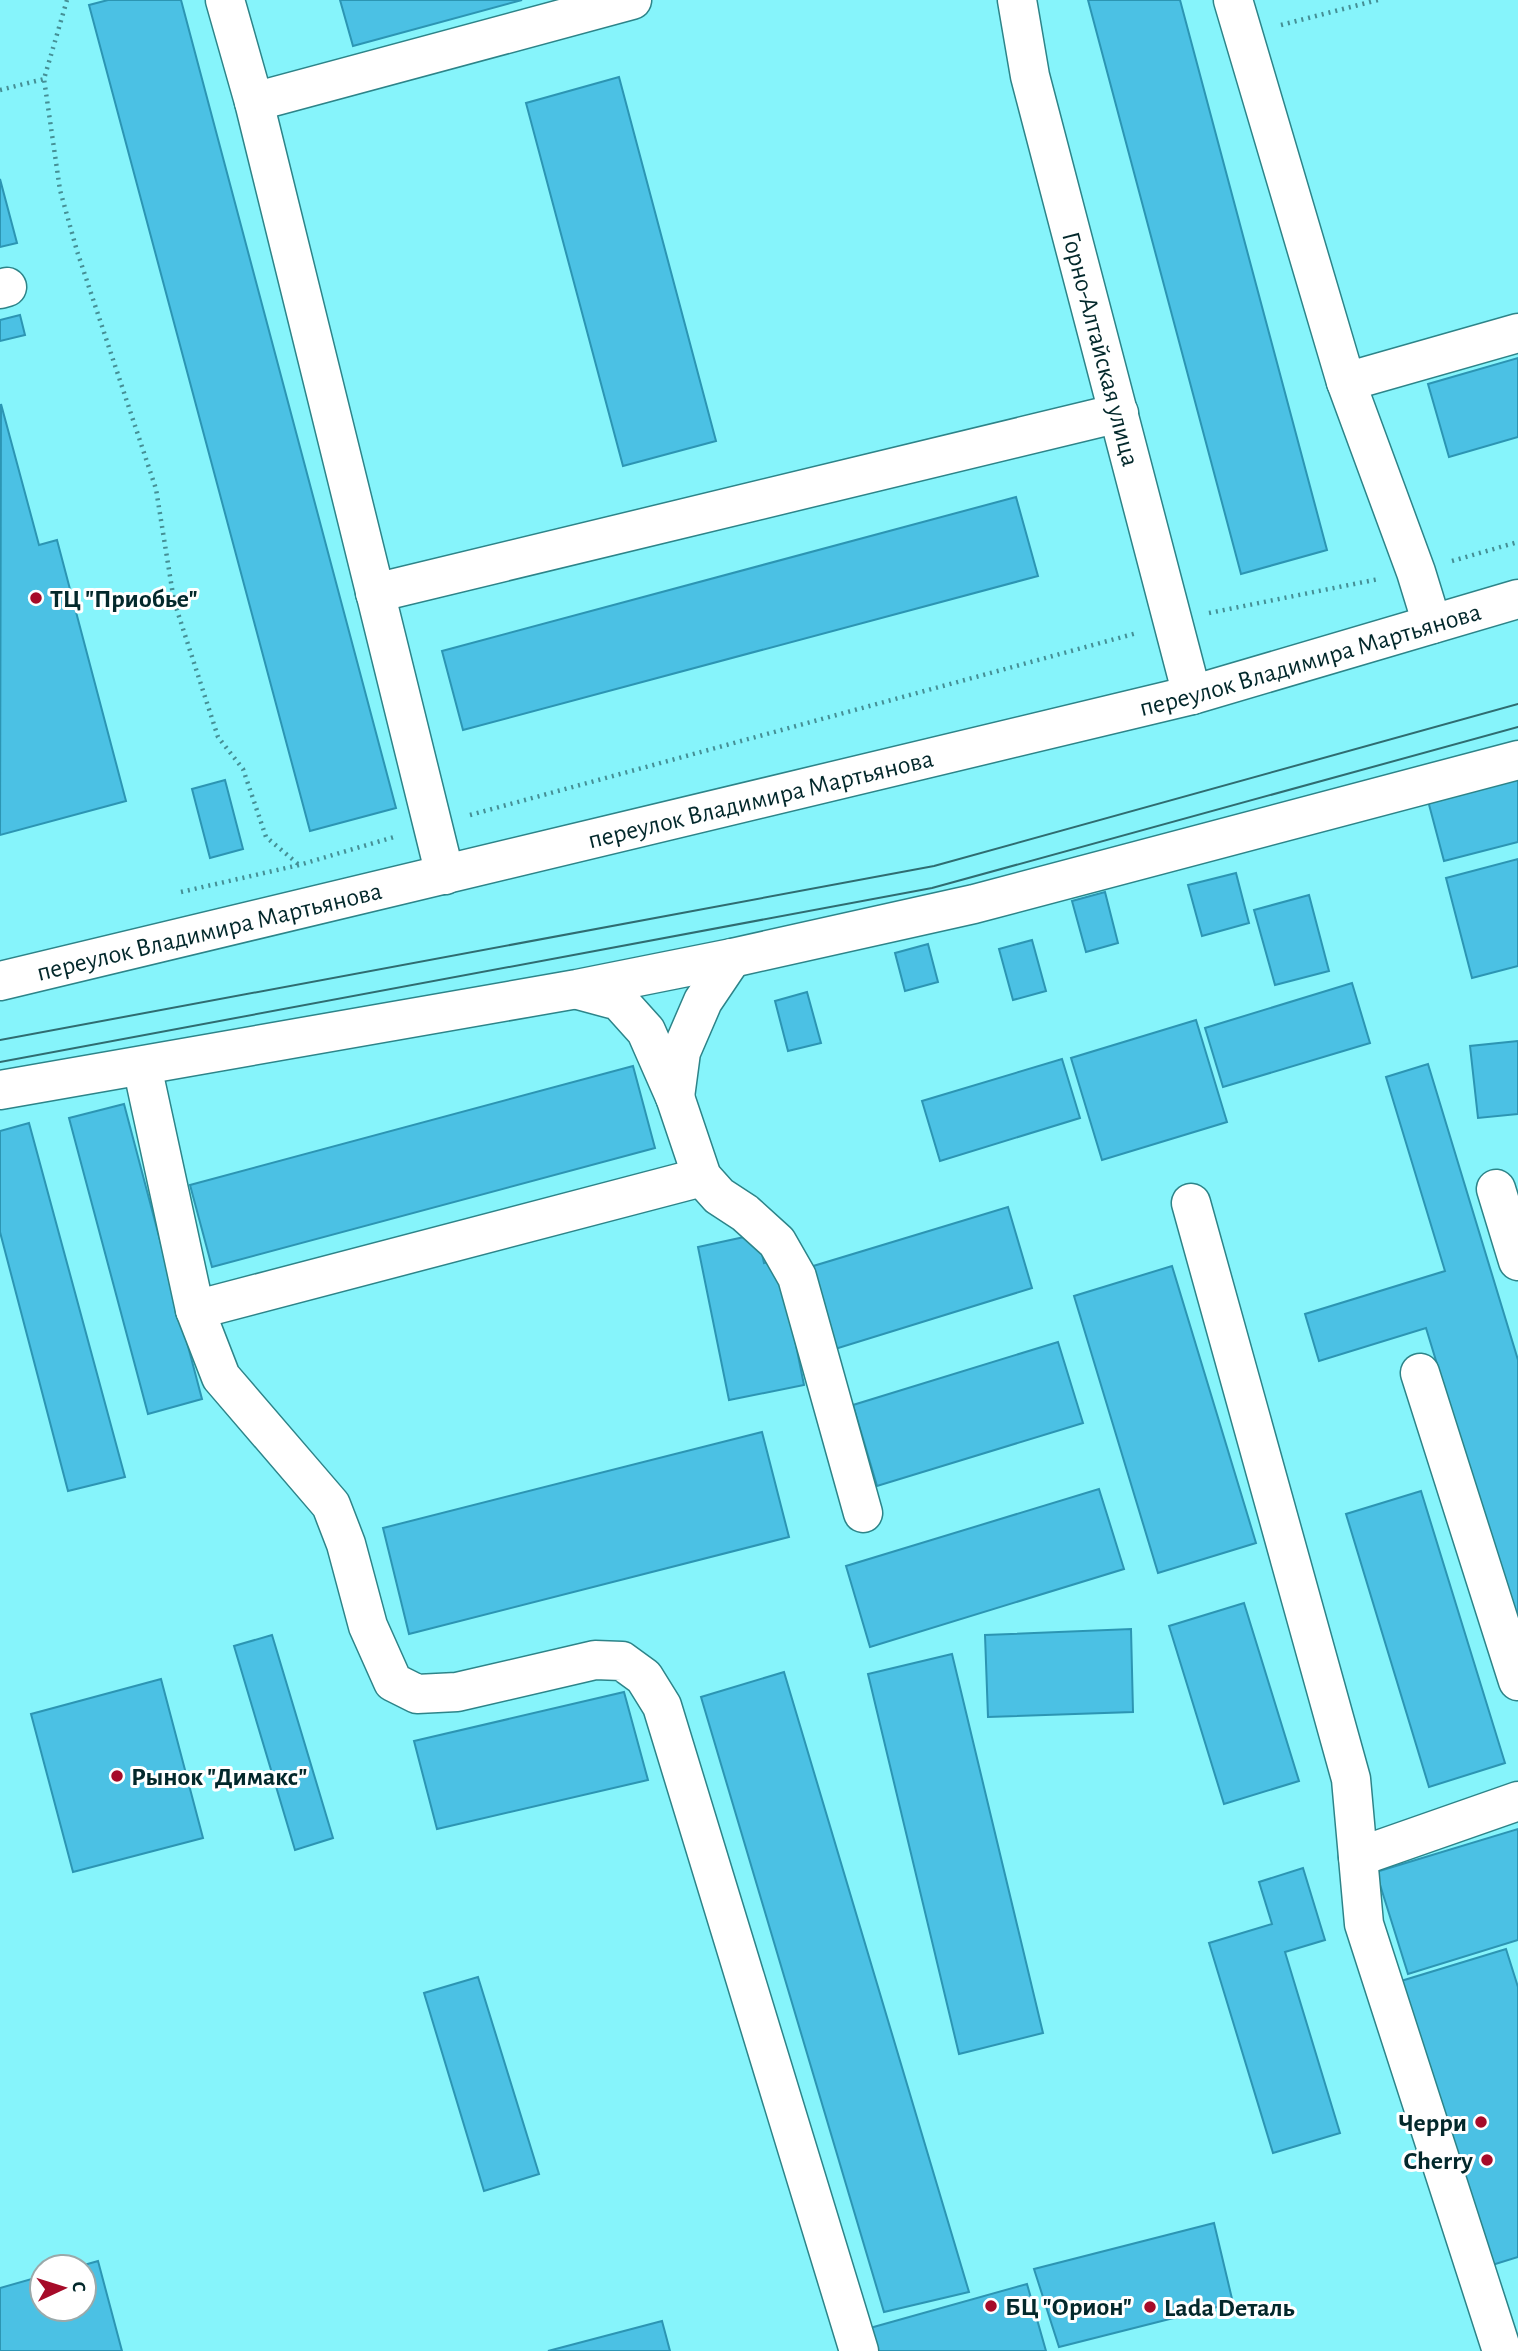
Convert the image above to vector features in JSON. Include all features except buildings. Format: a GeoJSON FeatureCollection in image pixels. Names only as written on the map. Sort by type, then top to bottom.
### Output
{"type":"FeatureCollection","features":[{"type":"Feature","properties":{"kind":"street"},"geometry":{"type":"LineString","coordinates":[[225,0],[254,102],[445,875]]}},
{"type":"Feature","properties":{"kind":"street"},"geometry":{"type":"LineString","coordinates":[[254,102],[632,0]]}},
{"type":"Feature","properties":{"kind":"street","name":"Горно-Алтайская улица"},"geometry":{"type":"LineString","coordinates":[[1017,0],[1030,76],[1171,624],[1192,695]]}},
{"type":"Feature","properties":{"kind":"street"},"geometry":{"type":"LineString","coordinates":[[1238,17],[1346,382],[1416,572],[1432,624]]}},
{"type":"Feature","properties":{"kind":"street"},"geometry":{"type":"LineString","coordinates":[[1346,382],[1518,332]]}},
{"type":"Feature","properties":{"kind":"street"},"geometry":{"type":"LineString","coordinates":[[375,593],[1118,413]]}},
{"type":"Feature","properties":{"kind":"street","name":"переулок Владимира Мартьянова"},"geometry":{"type":"LineString","coordinates":[[0,981],[1192,695],[1518,598]]}},
{"type":"Feature","properties":{"kind":"street"},"geometry":{"type":"LineString","coordinates":[[0,1090],[577,989],[732,958],[974,904],[1518,760]]}},
{"type":"Feature","properties":{"kind":"street"},"geometry":{"type":"LineString","coordinates":[[675,1097],[681,1052],[703,1001],[732,958]]}},
{"type":"Feature","properties":{"kind":"street"},"geometry":{"type":"LineString","coordinates":[[577,989],[619,1001],[646,1031],[675,1097],[702,1177],[719,1196],[745,1213],[778,1242],[797,1277],[863,1513]]}},
{"type":"Feature","properties":{"kind":"street"},"geometry":{"type":"LineString","coordinates":[[142,1066],[195,1310],[221,1377],[331,1505],[346,1544],[368,1626],[393,1682],[417,1693],[457,1692],[595,1660],[622,1661],[644,1677],[662,1706],[859,2351]]}},
{"type":"Feature","properties":{"kind":"street"},"geometry":{"type":"LineString","coordinates":[[195,1310],[702,1177]]}},
{"type":"Feature","properties":{"kind":"street"},"geometry":{"type":"LineString","coordinates":[[1496,1188],[1518,1261]]}},
{"type":"Feature","properties":{"kind":"street"},"geometry":{"type":"LineString","coordinates":[[1191,1203],[1351,1779],[1364,1924],[1502,2351]]}},
{"type":"Feature","properties":{"kind":"street"},"geometry":{"type":"LineString","coordinates":[[1420,1373],[1518,1681]]}},
{"type":"Feature","properties":{"kind":"street"},"geometry":{"type":"LineString","coordinates":[[1358,1857],[1518,1801]]}},
{"type":"Feature","properties":{"kind":"path"},"geometry":{"type":"LineString","coordinates":[[67,0],[44,79],[60,190],[156,488],[174,601],[218,737],[243,769],[266,837],[299,865]]}},
{"type":"Feature","properties":{"kind":"path"},"geometry":{"type":"LineString","coordinates":[[1238,17],[1378,0]]}},
{"type":"Feature","properties":{"kind":"path"},"geometry":{"type":"LineString","coordinates":[[0,90],[44,79]]}},
{"type":"Feature","properties":{"kind":"path"},"geometry":{"type":"LineString","coordinates":[[181,892],[299,865],[432,826],[1210,613],[1416,572],[1518,542]]}},
{"type":"Feature","properties":{"kind":"tram line"},"geometry":{"type":"LineString","coordinates":[[0,1040],[934,866],[1518,704]]}},
{"type":"Feature","properties":{"kind":"tram line"},"geometry":{"type":"LineString","coordinates":[[0,1062],[932,888],[1518,727]]}},
{"type":"Feature","properties":{"kind":"place","name":"ТЦ \"Приобье\""},"geometry":{"type":"Point","coordinates":[36,598]}},
{"type":"Feature","properties":{"kind":"place","name":"Рынок \"Димакс\""},"geometry":{"type":"Point","coordinates":[117,1776]}},
{"type":"Feature","properties":{"kind":"place","name":"Черри"},"geometry":{"type":"Point","coordinates":[1481,2122]}},
{"type":"Feature","properties":{"kind":"place","name":"Cherry"},"geometry":{"type":"Point","coordinates":[1487,2160]}},
{"type":"Feature","properties":{"kind":"place","name":"БЦ \"Орион\""},"geometry":{"type":"Point","coordinates":[991,2306]}},
{"type":"Feature","properties":{"kind":"place","name":"Lada Dеталь"},"geometry":{"type":"Point","coordinates":[1150,2307]}}]}
